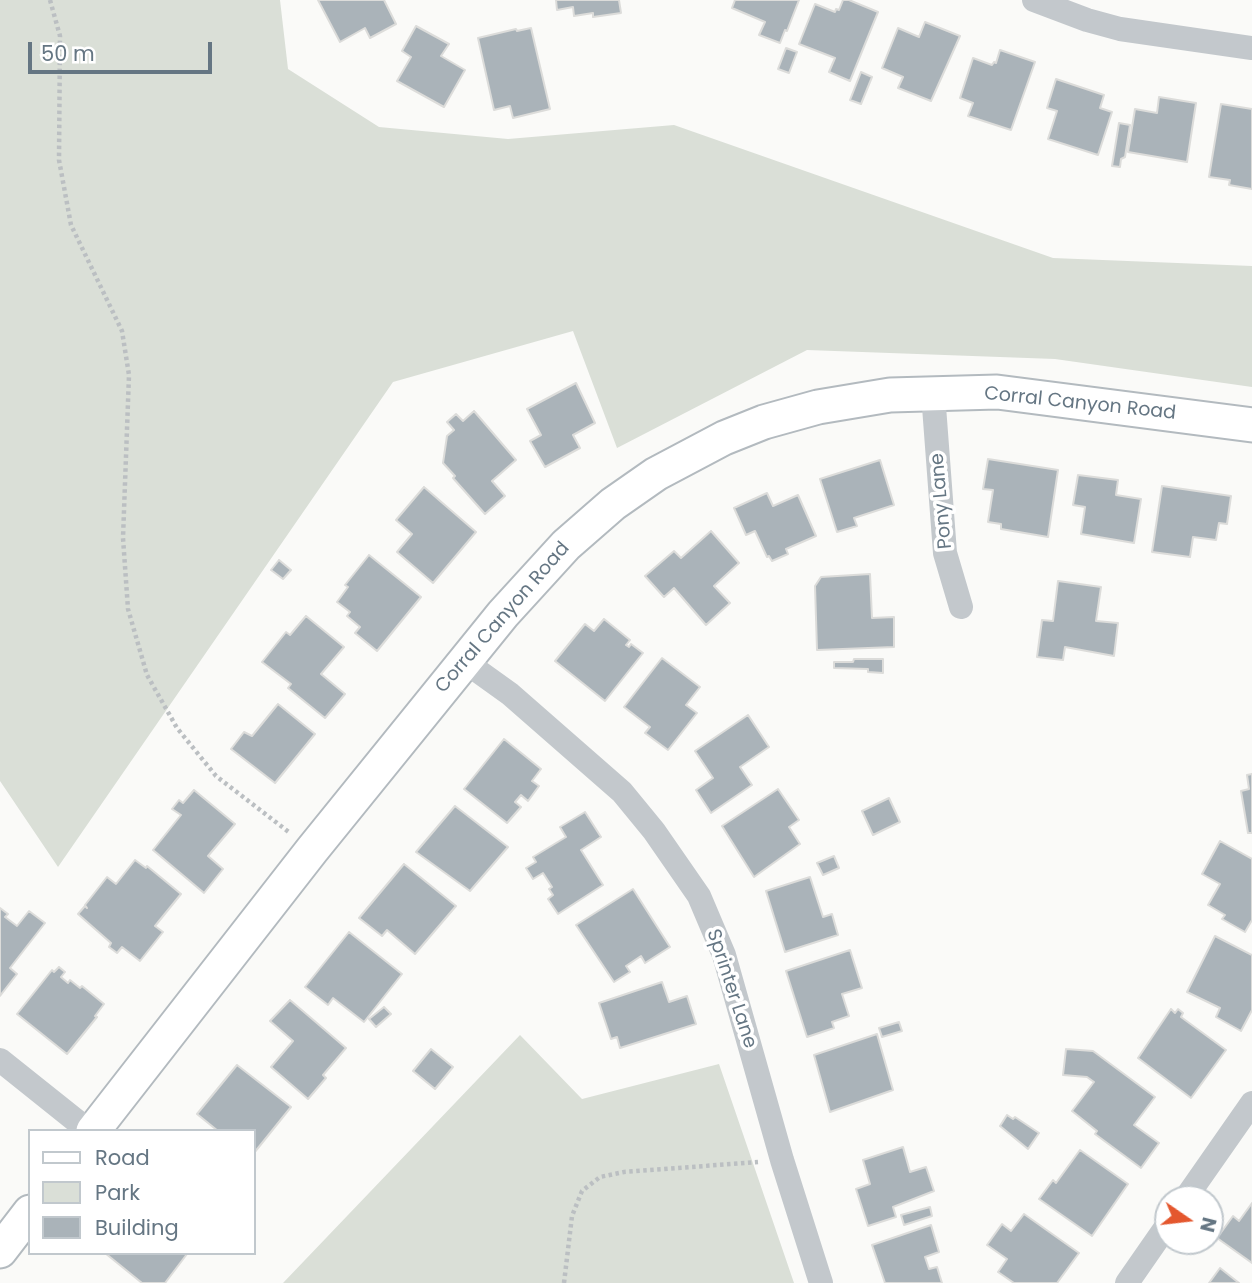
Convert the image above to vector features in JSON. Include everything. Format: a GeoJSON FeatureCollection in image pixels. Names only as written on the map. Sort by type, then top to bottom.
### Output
{"type":"FeatureCollection","features":[{"type":"Feature","properties":{"kind":"main road","name":"Corral Canyon Road"},"geometry":{"type":"LineString","coordinates":[[93,1129],[464,661],[566,545],[613,505],[667,467],[724,438],[806,410],[890,395],[997,392],[1252,425]]}},
{"type":"Feature","properties":{"kind":"main road"},"geometry":{"type":"LineString","coordinates":[[0,1251],[28,1215]]}},
{"type":"Feature","properties":{"kind":"street"},"geometry":{"type":"LineString","coordinates":[[1034,0],[1120,29],[1252,48]]}},
{"type":"Feature","properties":{"kind":"street","name":"Pony Lane"},"geometry":{"type":"LineString","coordinates":[[933,393],[945,554],[961,607]]}},
{"type":"Feature","properties":{"kind":"street","name":"Sprinter Lane"},"geometry":{"type":"LineString","coordinates":[[464,661],[510,694],[622,792],[654,831],[699,896],[724,955],[782,1160],[821,1283]]}},
{"type":"Feature","properties":{"kind":"street"},"geometry":{"type":"LineString","coordinates":[[0,1060],[88,1129]]}},
{"type":"Feature","properties":{"kind":"street"},"geometry":{"type":"LineString","coordinates":[[1195,1185],[1252,1103]]}},
{"type":"Feature","properties":{"kind":"street"},"geometry":{"type":"LineString","coordinates":[[1127,1283],[1154,1244]]}},
{"type":"Feature","properties":{"kind":"path"},"geometry":{"type":"LineString","coordinates":[[50,0],[61,36],[59,159],[71,225],[122,331],[129,375],[123,538],[128,609],[147,675],[177,728],[216,775],[312,850]]}},
{"type":"Feature","properties":{"kind":"path"},"geometry":{"type":"LineString","coordinates":[[564,1283],[572,1216],[582,1191],[600,1177],[624,1172],[782,1160]]}},
{"type":"Feature","properties":{"kind":"green space"},"geometry":{"type":"Polygon","coordinates":[[[0,0],[280,0],[288,69],[379,127],[508,139],[674,125],[1053,258],[1252,266],[1252,387],[1055,359],[807,350],[617,448],[573,331],[393,382],[58,867],[0,781],[0,0]]]}},
{"type":"Feature","properties":{"kind":"green space"},"geometry":{"type":"Polygon","coordinates":[[[520,1035],[582,1099],[719,1064],[794,1283],[283,1283],[520,1035]]]}},
{"type":"Feature","properties":{"kind":"building"},"geometry":{"type":"Polygon","coordinates":[[[318,0],[384,0],[396,24],[370,38],[365,28],[340,42],[318,0]]]}},
{"type":"Feature","properties":{"kind":"building"},"geometry":{"type":"Polygon","coordinates":[[[556,0],[619,0],[621,13],[593,17],[593,13],[574,16],[573,7],[557,10],[556,0]]]}},
{"type":"Feature","properties":{"kind":"building"},"geometry":{"type":"Polygon","coordinates":[[[735,0],[799,0],[780,43],[759,35],[765,22],[732,8],[735,0]]]}},
{"type":"Feature","properties":{"kind":"building"},"geometry":{"type":"Polygon","coordinates":[[[843,0],[878,12],[850,81],[829,72],[835,58],[799,44],[815,4],[835,12],[836,9],[839,10],[843,0]]]}},
{"type":"Feature","properties":{"kind":"building"},"geometry":{"type":"Polygon","coordinates":[[[925,22],[960,36],[931,101],[898,88],[903,77],[882,68],[898,28],[919,37],[925,22]]]}},
{"type":"Feature","properties":{"kind":"building"},"geometry":{"type":"Polygon","coordinates":[[[416,26],[449,44],[441,56],[465,70],[444,107],[397,81],[411,57],[402,51],[416,26]]]}},
{"type":"Feature","properties":{"kind":"building"},"geometry":{"type":"Polygon","coordinates":[[[531,28],[550,109],[513,118],[510,106],[494,110],[478,38],[531,28]]]}},
{"type":"Feature","properties":{"kind":"building"},"geometry":{"type":"Polygon","coordinates":[[[786,48],[797,52],[789,73],[778,69],[786,48]]]}},
{"type":"Feature","properties":{"kind":"building"},"geometry":{"type":"Polygon","coordinates":[[[1000,50],[1035,62],[1011,130],[968,116],[973,103],[960,98],[973,58],[992,65],[996,63],[1000,50]]]}},
{"type":"Feature","properties":{"kind":"building"},"geometry":{"type":"Polygon","coordinates":[[[861,72],[872,77],[861,104],[850,100],[861,72]]]}},
{"type":"Feature","properties":{"kind":"building"},"geometry":{"type":"Polygon","coordinates":[[[1056,79],[1104,95],[1100,108],[1112,112],[1098,155],[1048,139],[1057,111],[1047,108],[1056,79]]]}},
{"type":"Feature","properties":{"kind":"building"},"geometry":{"type":"Polygon","coordinates":[[[1159,97],[1196,103],[1187,162],[1128,152],[1135,109],[1157,113],[1159,97]]]}},
{"type":"Feature","properties":{"kind":"building"},"geometry":{"type":"Polygon","coordinates":[[[1221,104],[1252,109],[1252,189],[1229,185],[1230,180],[1209,177],[1221,104]]]}},
{"type":"Feature","properties":{"kind":"building"},"geometry":{"type":"Polygon","coordinates":[[[1119,123],[1130,125],[1125,157],[1121,159],[1120,167],[1112,166],[1119,123]]]}},
{"type":"Feature","properties":{"kind":"building"},"geometry":{"type":"Polygon","coordinates":[[[576,383],[595,423],[573,435],[580,448],[545,467],[530,441],[541,435],[527,409],[576,383]]]}},
{"type":"Feature","properties":{"kind":"building"},"geometry":{"type":"Polygon","coordinates":[[[474,411],[516,460],[492,481],[505,496],[485,514],[443,463],[447,436],[454,430],[447,422],[456,414],[463,421],[474,411]]]}},
{"type":"Feature","properties":{"kind":"building"},"geometry":{"type":"Polygon","coordinates":[[[988,459],[1058,470],[1048,537],[1001,529],[1001,524],[988,522],[993,490],[983,489],[988,459]]]}},
{"type":"Feature","properties":{"kind":"building"},"geometry":{"type":"Polygon","coordinates":[[[880,460],[894,505],[854,518],[857,526],[837,532],[820,479],[880,460]]]}},
{"type":"Feature","properties":{"kind":"building"},"geometry":{"type":"Polygon","coordinates":[[[1078,475],[1118,480],[1116,495],[1141,499],[1134,543],[1081,534],[1085,507],[1073,505],[1078,475]]]}},
{"type":"Feature","properties":{"kind":"building"},"geometry":{"type":"Polygon","coordinates":[[[1162,486],[1231,496],[1227,524],[1219,523],[1216,540],[1193,537],[1190,557],[1152,552],[1162,486]]]}},
{"type":"Feature","properties":{"kind":"building"},"geometry":{"type":"Polygon","coordinates":[[[424,487],[476,532],[433,583],[397,552],[412,534],[396,520],[424,487]]]}},
{"type":"Feature","properties":{"kind":"building"},"geometry":{"type":"Polygon","coordinates":[[[767,493],[773,506],[798,495],[816,536],[786,549],[788,554],[772,561],[767,557],[755,531],[746,535],[734,508],[767,493]]]}},
{"type":"Feature","properties":{"kind":"building"},"geometry":{"type":"Polygon","coordinates":[[[711,531],[739,563],[714,586],[730,603],[706,625],[674,588],[664,597],[645,576],[674,551],[681,558],[711,531]]]}},
{"type":"Feature","properties":{"kind":"building"},"geometry":{"type":"Polygon","coordinates":[[[369,555],[421,597],[377,651],[355,633],[360,627],[347,616],[350,612],[337,602],[348,587],[345,585],[369,555]]]}},
{"type":"Feature","properties":{"kind":"building"},"geometry":{"type":"Polygon","coordinates":[[[279,560],[291,570],[283,579],[271,570],[279,560]]]}},
{"type":"Feature","properties":{"kind":"building"},"geometry":{"type":"Polygon","coordinates":[[[870,574],[872,618],[894,617],[894,647],[817,650],[815,586],[821,577],[870,574]]]}},
{"type":"Feature","properties":{"kind":"building"},"geometry":{"type":"Polygon","coordinates":[[[1058,581],[1101,587],[1096,621],[1118,623],[1114,656],[1065,647],[1063,660],[1037,657],[1042,620],[1053,621],[1058,581]]]}},
{"type":"Feature","properties":{"kind":"building"},"geometry":{"type":"Polygon","coordinates":[[[306,616],[344,647],[321,674],[345,694],[325,718],[288,688],[291,684],[262,662],[286,632],[290,635],[306,616]]]}},
{"type":"Feature","properties":{"kind":"building"},"geometry":{"type":"Polygon","coordinates":[[[604,619],[630,640],[626,645],[629,647],[631,644],[643,653],[605,701],[555,661],[585,624],[594,631],[604,619]]]}},
{"type":"Feature","properties":{"kind":"building"},"geometry":{"type":"Polygon","coordinates":[[[662,658],[700,687],[686,705],[697,713],[668,750],[645,733],[650,727],[624,707],[662,658]]]}},
{"type":"Feature","properties":{"kind":"building"},"geometry":{"type":"Polygon","coordinates":[[[854,659],[883,659],[883,673],[868,672],[868,669],[834,668],[834,662],[853,662],[854,659]]]}},
{"type":"Feature","properties":{"kind":"building"},"geometry":{"type":"Polygon","coordinates":[[[278,704],[315,734],[275,783],[231,749],[244,732],[252,736],[278,704]]]}},
{"type":"Feature","properties":{"kind":"building"},"geometry":{"type":"Polygon","coordinates":[[[748,715],[769,747],[740,767],[752,785],[711,813],[696,790],[713,778],[695,751],[748,715]]]}},
{"type":"Feature","properties":{"kind":"building"},"geometry":{"type":"Polygon","coordinates":[[[504,739],[541,769],[532,781],[539,786],[528,801],[521,795],[515,802],[521,807],[507,823],[464,789],[504,739]]]}},
{"type":"Feature","properties":{"kind":"building"},"geometry":{"type":"Polygon","coordinates":[[[1252,774],[1252,833],[1248,833],[1241,791],[1249,789],[1247,775],[1252,774]]]}},
{"type":"Feature","properties":{"kind":"building"},"geometry":{"type":"Polygon","coordinates":[[[778,789],[799,820],[789,827],[800,844],[754,877],[722,826],[778,789]]]}},
{"type":"Feature","properties":{"kind":"building"},"geometry":{"type":"Polygon","coordinates":[[[194,790],[235,824],[208,856],[223,869],[204,893],[153,850],[181,815],[172,809],[179,800],[183,803],[194,790]]]}},
{"type":"Feature","properties":{"kind":"building"},"geometry":{"type":"Polygon","coordinates":[[[889,798],[900,822],[873,835],[862,811],[889,798]]]}},
{"type":"Feature","properties":{"kind":"building"},"geometry":{"type":"Polygon","coordinates":[[[455,806],[508,847],[470,891],[416,852],[455,806]]]}},
{"type":"Feature","properties":{"kind":"building"},"geometry":{"type":"Polygon","coordinates":[[[585,812],[601,837],[581,850],[603,885],[558,914],[548,899],[553,895],[549,889],[552,887],[543,873],[533,879],[526,868],[536,862],[533,857],[566,837],[560,827],[585,812]]]}},
{"type":"Feature","properties":{"kind":"building"},"geometry":{"type":"Polygon","coordinates":[[[1220,841],[1252,859],[1252,920],[1245,932],[1222,919],[1225,915],[1208,905],[1220,884],[1202,874],[1220,841]]]}},
{"type":"Feature","properties":{"kind":"building"},"geometry":{"type":"Polygon","coordinates":[[[834,856],[839,868],[823,875],[817,863],[834,856]]]}},
{"type":"Feature","properties":{"kind":"building"},"geometry":{"type":"Polygon","coordinates":[[[135,860],[146,868],[147,866],[181,894],[155,926],[163,932],[140,961],[122,947],[117,953],[109,947],[111,943],[78,914],[85,906],[87,908],[85,905],[107,877],[116,884],[135,860]]]}},
{"type":"Feature","properties":{"kind":"building"},"geometry":{"type":"Polygon","coordinates":[[[404,864],[456,906],[415,954],[387,930],[382,936],[359,918],[404,864]]]}},
{"type":"Feature","properties":{"kind":"building"},"geometry":{"type":"Polygon","coordinates":[[[810,877],[823,917],[832,914],[838,935],[785,952],[766,891],[810,877]]]}},
{"type":"Feature","properties":{"kind":"building"},"geometry":{"type":"Polygon","coordinates":[[[633,889],[670,947],[645,963],[641,956],[626,966],[630,972],[614,982],[576,925],[633,889]]]}},
{"type":"Feature","properties":{"kind":"building"},"geometry":{"type":"Polygon","coordinates":[[[0,908],[8,914],[5,917],[17,926],[29,911],[45,923],[10,968],[17,974],[0,996],[0,908]]]}},
{"type":"Feature","properties":{"kind":"building"},"geometry":{"type":"Polygon","coordinates":[[[349,932],[402,974],[364,1022],[333,998],[328,1005],[305,987],[349,932]]]}},
{"type":"Feature","properties":{"kind":"building"},"geometry":{"type":"Polygon","coordinates":[[[1215,936],[1252,955],[1252,1010],[1241,1031],[1216,1017],[1220,1008],[1187,992],[1215,936]]]}},
{"type":"Feature","properties":{"kind":"building"},"geometry":{"type":"Polygon","coordinates":[[[850,950],[862,988],[842,994],[849,1016],[832,1022],[834,1028],[807,1037],[786,971],[850,950]]]}},
{"type":"Feature","properties":{"kind":"building"},"geometry":{"type":"Polygon","coordinates":[[[59,967],[65,972],[61,977],[68,983],[70,980],[80,988],[82,986],[104,1004],[95,1016],[97,1017],[67,1054],[17,1014],[52,970],[54,972],[59,967]]]}},
{"type":"Feature","properties":{"kind":"building"},"geometry":{"type":"Polygon","coordinates":[[[662,982],[669,1002],[687,996],[696,1024],[620,1048],[617,1037],[611,1039],[599,1003],[662,982]]]}},
{"type":"Feature","properties":{"kind":"building"},"geometry":{"type":"Polygon","coordinates":[[[290,1000],[346,1048],[323,1075],[326,1078],[308,1099],[271,1067],[293,1041],[270,1021],[290,1000]]]}},
{"type":"Feature","properties":{"kind":"building"},"geometry":{"type":"Polygon","coordinates":[[[384,1007],[391,1014],[376,1027],[369,1019],[384,1007]]]}},
{"type":"Feature","properties":{"kind":"building"},"geometry":{"type":"Polygon","coordinates":[[[1171,1009],[1175,1013],[1178,1009],[1183,1013],[1181,1017],[1226,1050],[1191,1098],[1138,1058],[1171,1009]]]}},
{"type":"Feature","properties":{"kind":"building"},"geometry":{"type":"Polygon","coordinates":[[[899,1022],[902,1031],[882,1037],[879,1028],[899,1022]]]}},
{"type":"Feature","properties":{"kind":"building"},"geometry":{"type":"Polygon","coordinates":[[[877,1034],[893,1090],[830,1112],[814,1055],[877,1034]]]}},
{"type":"Feature","properties":{"kind":"building"},"geometry":{"type":"Polygon","coordinates":[[[431,1049],[453,1067],[435,1089],[413,1071],[431,1049]]]}},
{"type":"Feature","properties":{"kind":"building"},"geometry":{"type":"Polygon","coordinates":[[[1066,1049],[1093,1051],[1155,1097],[1134,1125],[1159,1143],[1141,1168],[1095,1134],[1097,1131],[1072,1111],[1094,1082],[1087,1077],[1063,1075],[1066,1049]]]}},
{"type":"Feature","properties":{"kind":"building"},"geometry":{"type":"Polygon","coordinates":[[[237,1065],[291,1107],[256,1151],[256,1129],[216,1129],[197,1114],[237,1065]]]}},
{"type":"Feature","properties":{"kind":"building"},"geometry":{"type":"Polygon","coordinates":[[[1007,1115],[1013,1119],[1015,1117],[1039,1133],[1028,1149],[1000,1126],[1007,1115]]]}},
{"type":"Feature","properties":{"kind":"building"},"geometry":{"type":"Polygon","coordinates":[[[903,1147],[910,1172],[926,1167],[934,1191],[893,1207],[896,1217],[868,1226],[856,1189],[870,1184],[863,1160],[903,1147]]]}},
{"type":"Feature","properties":{"kind":"building"},"geometry":{"type":"Polygon","coordinates":[[[1080,1150],[1128,1184],[1092,1236],[1039,1199],[1053,1180],[1056,1183],[1080,1150]]]}},
{"type":"Feature","properties":{"kind":"building"},"geometry":{"type":"Polygon","coordinates":[[[1252,1203],[1252,1263],[1224,1243],[1224,1228],[1233,1216],[1239,1221],[1252,1203]]]}},
{"type":"Feature","properties":{"kind":"building"},"geometry":{"type":"Polygon","coordinates":[[[930,1207],[932,1216],[904,1225],[901,1215],[930,1207]]]}},
{"type":"Feature","properties":{"kind":"building"},"geometry":{"type":"Polygon","coordinates":[[[1024,1214],[1079,1253],[1057,1283],[1014,1283],[998,1272],[1007,1259],[987,1245],[1002,1224],[1011,1231],[1024,1214]]]}},
{"type":"Feature","properties":{"kind":"building"},"geometry":{"type":"Polygon","coordinates":[[[931,1225],[939,1252],[925,1257],[929,1269],[937,1267],[942,1283],[885,1283],[872,1245],[931,1225]]]}},
{"type":"Feature","properties":{"kind":"building"},"geometry":{"type":"Polygon","coordinates":[[[107,1255],[186,1255],[165,1283],[142,1283],[107,1255]]]}},
{"type":"Feature","properties":{"kind":"building"},"geometry":{"type":"Polygon","coordinates":[[[1220,1268],[1239,1283],[1209,1283],[1220,1268]]]}}]}
